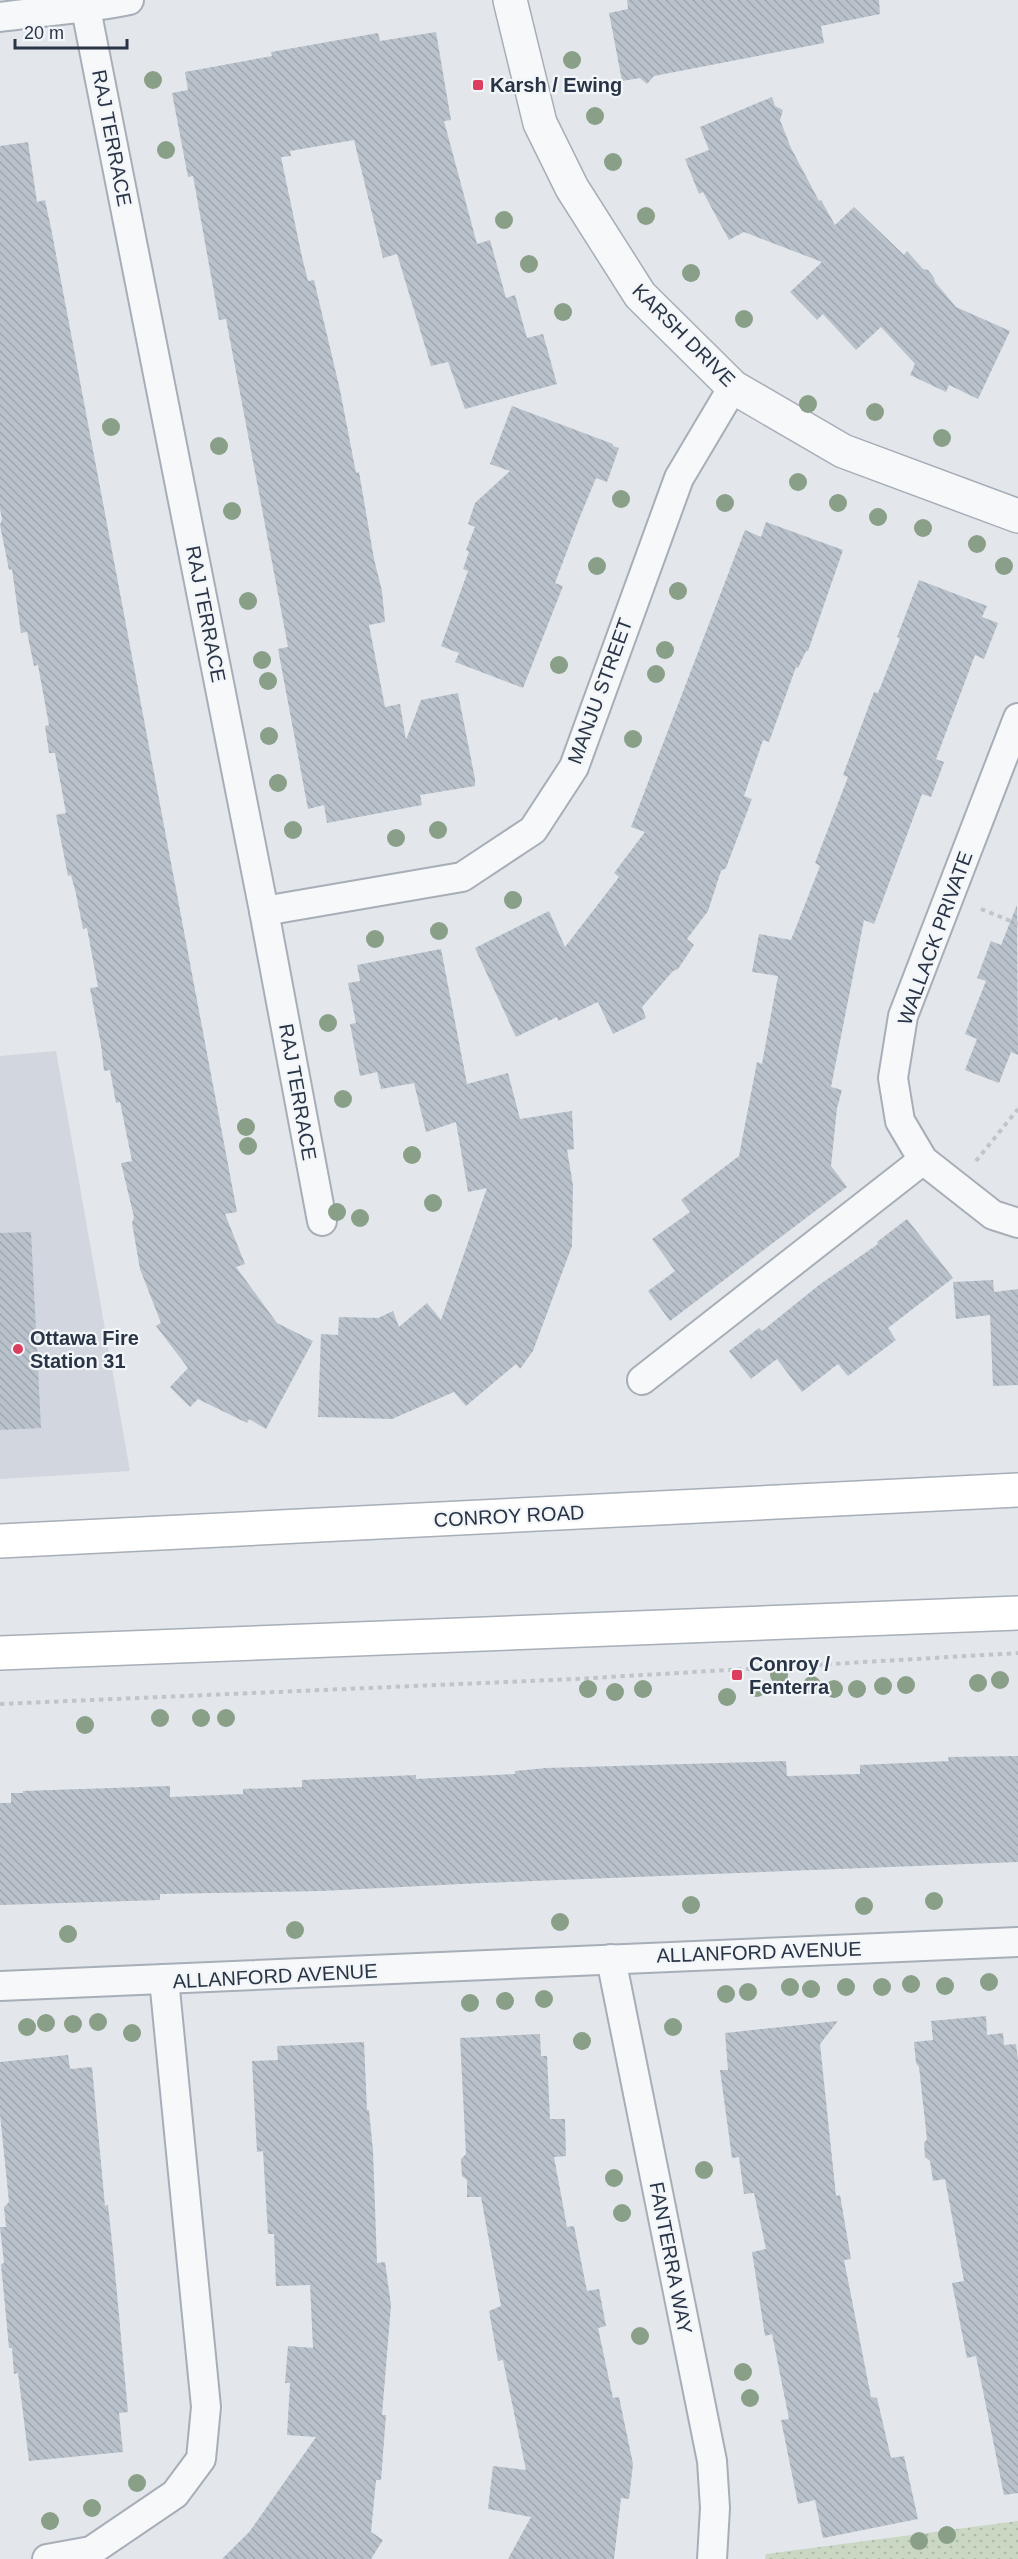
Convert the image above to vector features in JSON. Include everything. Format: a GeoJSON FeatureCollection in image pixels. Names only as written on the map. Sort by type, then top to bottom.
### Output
{"type":"FeatureCollection","features":[{"type":"Feature","properties":{"kind":"main road","name":"CONROY ROAD"},"geometry":{"type":"LineString","coordinates":[[0,1541],[1018,1490]]}},
{"type":"Feature","properties":{"kind":"main road"},"geometry":{"type":"LineString","coordinates":[[0,1653],[1018,1613]]}},
{"type":"Feature","properties":{"kind":"street"},"geometry":{"type":"LineString","coordinates":[[0,17],[55,5],[86,9],[129,0]]}},
{"type":"Feature","properties":{"kind":"street","name":"KARSH DRIVE"},"geometry":{"type":"LineString","coordinates":[[510,0],[540,123],[572,188],[640,296],[733,387],[843,450],[1018,516]]}},
{"type":"Feature","properties":{"kind":"street","name":"RAJ TERRACE"},"geometry":{"type":"LineString","coordinates":[[86,9],[264,911],[322,1221]]}},
{"type":"Feature","properties":{"kind":"street","name":"MANJU STREET"},"geometry":{"type":"LineString","coordinates":[[264,911],[462,877],[533,830],[574,767],[678,478],[733,387]]}},
{"type":"Feature","properties":{"kind":"street","name":"WALLACK PRIVATE"},"geometry":{"type":"LineString","coordinates":[[1018,718],[903,1016],[893,1078],[900,1121],[922,1160],[993,1215],[1018,1223]]}},
{"type":"Feature","properties":{"kind":"street"},"geometry":{"type":"LineString","coordinates":[[642,1380],[922,1160]]}},
{"type":"Feature","properties":{"kind":"street","name":"ALLANFORD AVENUE"},"geometry":{"type":"LineString","coordinates":[[47,2559],[91,2551],[135,2524],[175,2494],[201,2459],[206,2408],[164,1979],[1018,1942]]}},
{"type":"Feature","properties":{"kind":"street","name":"FANTERRA WAY"},"geometry":{"type":"LineString","coordinates":[[610,1959],[712,2461],[715,2508],[712,2559]]}},
{"type":"Feature","properties":{"kind":"street"},"geometry":{"type":"LineString","coordinates":[[0,1986],[164,1979]]}},
{"type":"Feature","properties":{"kind":"path"},"geometry":{"type":"LineString","coordinates":[[950,896],[1018,924]]}},
{"type":"Feature","properties":{"kind":"path"},"geometry":{"type":"LineString","coordinates":[[955,1187],[1018,1109]]}},
{"type":"Feature","properties":{"kind":"path"},"geometry":{"type":"LineString","coordinates":[[0,1704],[575,1679],[1018,1653]]}},
{"type":"Feature","properties":{"kind":"shaded area"},"geometry":{"type":"Polygon","coordinates":[[[56,1051],[130,1471],[0,1479],[0,1056],[56,1051]]]}},
{"type":"Feature","properties":{"kind":"green space"},"geometry":{"type":"Polygon","coordinates":[[[1018,2521],[1018,2559],[765,2559],[766,2554],[1018,2521]]]}},
{"type":"Feature","properties":{"kind":"building"},"geometry":{"type":"Polygon","coordinates":[[[627,0],[879,0],[880,14],[821,26],[824,43],[654,76],[647,84],[640,78],[622,81],[609,13],[628,9],[627,0]]]}},
{"type":"Feature","properties":{"kind":"building"},"geometry":{"type":"Polygon","coordinates":[[[436,32],[451,120],[444,121],[477,244],[490,240],[506,298],[515,295],[527,338],[543,334],[557,384],[465,409],[448,362],[431,366],[397,254],[383,258],[354,140],[290,151],[291,156],[281,157],[308,281],[314,280],[340,390],[356,473],[359,472],[382,591],[385,622],[369,625],[385,707],[400,704],[406,740],[421,700],[458,693],[475,779],[475,786],[420,795],[422,805],[327,823],[324,805],[308,809],[278,649],[288,647],[226,319],[219,320],[193,176],[188,177],[172,93],[188,90],[185,72],[272,56],[271,52],[378,33],[380,41],[436,32]]]}},
{"type":"Feature","properties":{"kind":"building"},"geometry":{"type":"Polygon","coordinates":[[[772,97],[775,106],[783,110],[780,120],[791,148],[819,201],[821,200],[835,225],[854,207],[904,255],[907,251],[923,269],[928,270],[956,307],[1010,331],[978,399],[949,385],[946,392],[910,375],[915,364],[881,327],[856,350],[823,314],[817,320],[790,292],[822,262],[744,232],[729,240],[703,192],[699,194],[685,159],[709,150],[700,127],[772,97]]]}},
{"type":"Feature","properties":{"kind":"building"},"geometry":{"type":"Polygon","coordinates":[[[28,142],[37,202],[45,200],[51,228],[237,1212],[225,1214],[245,1264],[236,1267],[277,1323],[313,1341],[266,1429],[249,1419],[247,1423],[198,1399],[190,1407],[170,1387],[188,1368],[156,1326],[161,1323],[140,1269],[132,1223],[134,1217],[121,1163],[132,1161],[120,1102],[116,1103],[110,1070],[104,1071],[90,988],[98,987],[87,928],[83,929],[71,875],[68,876],[56,815],[66,813],[55,753],[49,753],[45,726],[49,725],[38,665],[34,666],[27,632],[21,633],[12,569],[9,570],[0,525],[2,519],[0,509],[0,146],[28,142]]]}},
{"type":"Feature","properties":{"kind":"building"},"geometry":{"type":"Polygon","coordinates":[[[512,406],[619,448],[607,482],[596,478],[579,519],[555,583],[563,586],[523,688],[455,662],[459,653],[441,646],[468,571],[463,569],[469,552],[466,550],[475,527],[468,524],[475,503],[510,471],[490,464],[512,406]]]}},
{"type":"Feature","properties":{"kind":"building"},"geometry":{"type":"Polygon","coordinates":[[[766,522],[843,550],[808,651],[798,668],[796,667],[769,742],[763,740],[744,796],[752,799],[726,868],[721,871],[708,911],[687,939],[694,945],[678,969],[673,971],[642,1007],[646,1018],[613,1034],[598,1002],[558,1021],[557,1017],[516,1037],[475,948],[549,911],[565,947],[619,877],[614,873],[645,832],[631,827],[745,530],[761,537],[766,522]]]}},
{"type":"Feature","properties":{"kind":"building"},"geometry":{"type":"Polygon","coordinates":[[[919,580],[987,606],[982,617],[998,623],[984,659],[975,655],[936,759],[944,762],[931,797],[922,794],[874,924],[864,920],[831,1087],[842,1090],[837,1108],[831,1166],[847,1187],[670,1321],[648,1291],[675,1271],[652,1239],[690,1212],[681,1200],[739,1156],[757,1062],[762,1064],[778,976],[752,972],[759,934],[791,940],[820,866],[815,863],[848,777],[843,775],[874,692],[878,693],[900,638],[897,637],[919,580]]]}},
{"type":"Feature","properties":{"kind":"building"},"geometry":{"type":"Polygon","coordinates":[[[1017,905],[1018,1055],[1011,1052],[999,1083],[965,1070],[977,1039],[965,1034],[986,981],[977,978],[991,941],[1001,945],[1017,905]]]}},
{"type":"Feature","properties":{"kind":"building"},"geometry":{"type":"Polygon","coordinates":[[[441,949],[467,1084],[508,1073],[520,1119],[572,1111],[574,1149],[567,1150],[573,1185],[572,1246],[533,1351],[520,1369],[516,1364],[466,1406],[454,1392],[392,1419],[318,1417],[321,1334],[338,1335],[339,1317],[378,1318],[393,1311],[399,1327],[427,1303],[441,1320],[487,1188],[468,1192],[456,1122],[426,1132],[414,1083],[381,1089],[377,1072],[360,1076],[350,1024],[356,1023],[348,983],[360,981],[357,965],[441,949]]]}},
{"type":"Feature","properties":{"kind":"building"},"geometry":{"type":"Polygon","coordinates":[[[907,1219],[953,1278],[888,1328],[896,1340],[848,1376],[838,1364],[802,1392],[777,1359],[751,1379],[729,1351],[759,1328],[762,1331],[819,1285],[878,1244],[877,1242],[907,1219]]]}},
{"type":"Feature","properties":{"kind":"building","name":"Ottawa Fire Station 31"},"geometry":{"type":"Polygon","coordinates":[[[31,1232],[41,1428],[0,1430],[0,1233],[31,1232]]]}},
{"type":"Feature","properties":{"kind":"building"},"geometry":{"type":"Polygon","coordinates":[[[993,1280],[994,1292],[1018,1289],[1018,1385],[993,1386],[990,1315],[956,1319],[953,1282],[993,1280]]]}},
{"type":"Feature","properties":{"kind":"building"},"geometry":{"type":"Polygon","coordinates":[[[1018,1756],[1018,1862],[321,1891],[160,1894],[160,1900],[0,1905],[0,1803],[11,1803],[11,1793],[23,1793],[23,1791],[170,1786],[170,1797],[243,1794],[243,1789],[302,1787],[302,1780],[416,1775],[416,1779],[515,1774],[515,1771],[546,1768],[786,1761],[787,1776],[860,1774],[860,1765],[949,1761],[948,1757],[1018,1756]]]}},
{"type":"Feature","properties":{"kind":"building"},"geometry":{"type":"Polygon","coordinates":[[[986,2016],[987,2035],[1003,2033],[1004,2045],[1016,2044],[1018,2060],[1018,2493],[1004,2495],[976,2356],[967,2358],[952,2283],[964,2281],[945,2179],[933,2181],[930,2161],[925,2157],[924,2143],[927,2139],[914,2042],[933,2040],[931,2021],[986,2016]]]}},
{"type":"Feature","properties":{"kind":"building"},"geometry":{"type":"Polygon","coordinates":[[[838,2021],[820,2044],[836,2196],[840,2195],[851,2259],[844,2260],[871,2397],[877,2398],[891,2458],[904,2456],[918,2519],[823,2538],[815,2500],[798,2504],[781,2420],[789,2419],[772,2334],[765,2336],[752,2252],[766,2249],[754,2193],[744,2194],[739,2157],[732,2158],[720,2070],[728,2070],[725,2033],[838,2021]]]}},
{"type":"Feature","properties":{"kind":"building"},"geometry":{"type":"Polygon","coordinates":[[[540,2034],[541,2056],[547,2056],[550,2119],[565,2119],[566,2156],[554,2157],[567,2227],[574,2226],[587,2291],[599,2289],[606,2326],[598,2328],[613,2398],[619,2397],[633,2464],[629,2499],[621,2498],[614,2559],[508,2559],[531,2517],[488,2509],[493,2466],[526,2470],[503,2360],[498,2361],[489,2311],[501,2306],[481,2197],[467,2197],[467,2180],[462,2176],[461,2159],[466,2154],[460,2038],[540,2034]]]}},
{"type":"Feature","properties":{"kind":"building"},"geometry":{"type":"Polygon","coordinates":[[[364,2042],[367,2110],[369,2110],[373,2151],[377,2263],[385,2262],[391,2305],[382,2415],[386,2415],[381,2480],[376,2480],[371,2532],[383,2540],[371,2559],[222,2559],[250,2531],[316,2437],[287,2435],[290,2383],[285,2383],[288,2346],[313,2348],[310,2285],[276,2286],[274,2234],[268,2234],[263,2151],[257,2152],[252,2061],[278,2060],[277,2046],[364,2042]]]}},
{"type":"Feature","properties":{"kind":"building"},"geometry":{"type":"Polygon","coordinates":[[[68,2055],[70,2069],[92,2067],[128,2412],[119,2413],[123,2452],[29,2461],[18,2373],[14,2374],[12,2348],[9,2348],[1,2264],[4,2263],[0,2227],[6,2227],[4,2207],[9,2202],[0,2114],[0,2062],[68,2055]]]}},
{"type":"Feature","properties":{"kind":"place","name":"Karsh / Ewing"},"geometry":{"type":"Point","coordinates":[478,85]}},
{"type":"Feature","properties":{"kind":"place","name":"Ottawa Fire Station 31"},"geometry":{"type":"Point","coordinates":[18,1349]}},
{"type":"Feature","properties":{"kind":"place","name":"Conroy / Fenterra"},"geometry":{"type":"Point","coordinates":[737,1675]}}]}
